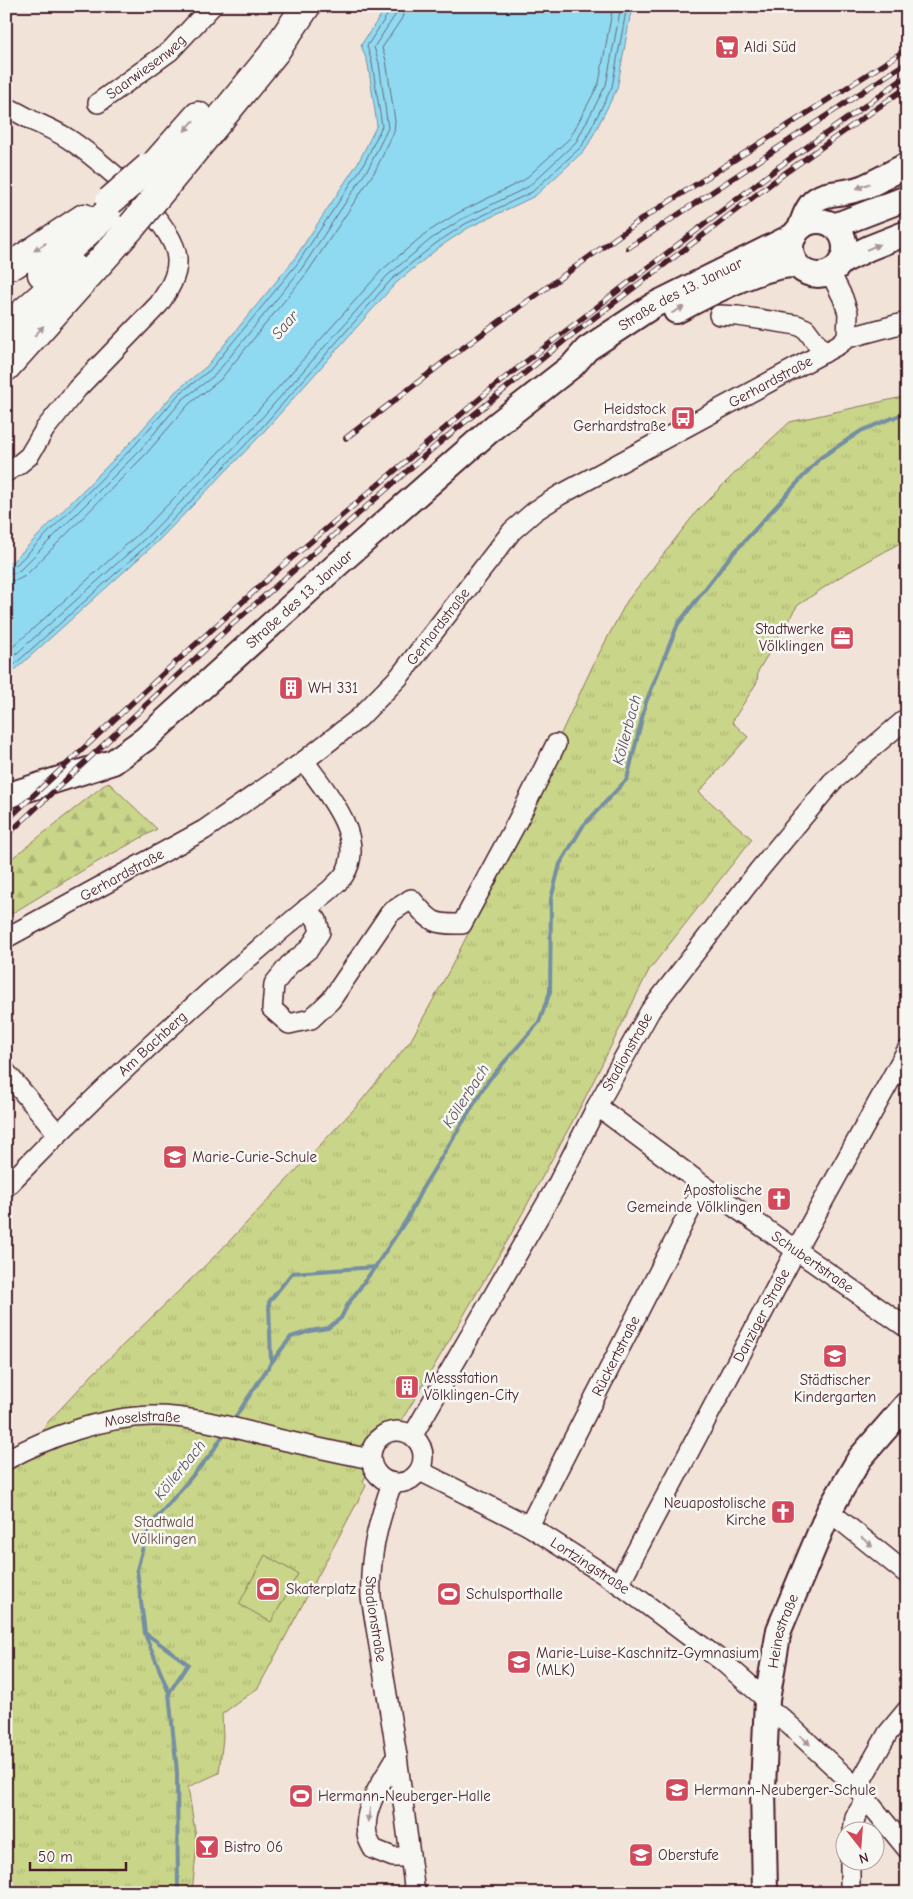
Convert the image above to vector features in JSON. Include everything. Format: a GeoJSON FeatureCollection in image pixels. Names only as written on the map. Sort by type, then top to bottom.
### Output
{"type":"FeatureCollection","features":[{"type":"Feature","properties":{"kind":"highway"},"geometry":{"type":"LineString","coordinates":[[164,168],[220,92],[260,42],[285,6]]}},
{"type":"Feature","properties":{"kind":"highway"},"geometry":{"type":"LineString","coordinates":[[6,328],[90,254],[121,213],[274,52],[306,6]]}},
{"type":"Feature","properties":{"kind":"highway"},"geometry":{"type":"LineString","coordinates":[[6,265],[14,264],[121,213]]}},
{"type":"Feature","properties":{"kind":"highway"},"geometry":{"type":"LineString","coordinates":[[6,306],[121,213]]}},
{"type":"Feature","properties":{"kind":"highway"},"geometry":{"type":"LineString","coordinates":[[6,367],[121,213]]}},
{"type":"Feature","properties":{"kind":"main road"},"geometry":{"type":"LineString","coordinates":[[907,165],[864,187],[818,197],[808,206],[792,252],[797,264],[810,274],[823,274],[839,261],[907,233]]}},
{"type":"Feature","properties":{"kind":"main road"},"geometry":{"type":"LineString","coordinates":[[834,226],[907,198]]}},
{"type":"Feature","properties":{"kind":"main road"},"geometry":{"type":"LineString","coordinates":[[839,261],[853,238],[862,229],[907,209]]}},
{"type":"Feature","properties":{"kind":"main road"},"geometry":{"type":"LineString","coordinates":[[798,231],[809,222],[826,222],[834,226],[842,234],[839,261]]}},
{"type":"Feature","properties":{"kind":"main road","name":"Straße des 13. Januar"},"geometry":{"type":"LineString","coordinates":[[6,796],[92,770],[113,762],[127,753],[146,739],[339,563],[495,426],[573,365],[587,349],[654,305],[713,274],[752,257],[798,231]]}},
{"type":"Feature","properties":{"kind":"main road","name":"Straße des 13. Januar"},"geometry":{"type":"LineString","coordinates":[[573,365],[593,358],[688,305],[746,278],[782,265],[797,264]]}},
{"type":"Feature","properties":{"kind":"main road","name":"Heinestraße"},"geometry":{"type":"LineString","coordinates":[[765,1893],[764,1788],[767,1705],[779,1630],[829,1511],[860,1458],[907,1404]]}},
{"type":"Feature","properties":{"kind":"street","name":"Saarwiesenweg"},"geometry":{"type":"LineString","coordinates":[[98,104],[170,51],[212,6]]}},
{"type":"Feature","properties":{"kind":"street"},"geometry":{"type":"LineString","coordinates":[[6,107],[66,138],[117,178],[162,225],[174,245],[177,260],[170,289],[159,304],[77,389],[45,429],[29,456],[6,472]]}},
{"type":"Feature","properties":{"kind":"street"},"geometry":{"type":"LineString","coordinates":[[6,122],[30,120]]}},
{"type":"Feature","properties":{"kind":"street"},"geometry":{"type":"LineString","coordinates":[[839,261],[843,298],[848,314],[847,338]]}},
{"type":"Feature","properties":{"kind":"street"},"geometry":{"type":"LineString","coordinates":[[718,315],[738,316],[797,325],[806,329],[824,353]]}},
{"type":"Feature","properties":{"kind":"street","name":"Gerhardstraße"},"geometry":{"type":"LineString","coordinates":[[6,938],[204,830],[304,761],[359,718],[399,677],[512,531],[535,511],[560,495],[824,353],[847,338],[907,322]]}},
{"type":"Feature","properties":{"kind":"street"},"geometry":{"type":"LineString","coordinates":[[6,458],[19,452],[45,429]]}},
{"type":"Feature","properties":{"kind":"street","name":"Stadionstraße"},"geometry":{"type":"LineString","coordinates":[[413,1434],[557,1185],[597,1106],[650,1011],[759,870],[832,782],[907,718]]}},
{"type":"Feature","properties":{"kind":"street"},"geometry":{"type":"LineString","coordinates":[[307,908],[318,920],[320,932],[309,949],[289,965],[274,984],[272,1009],[289,1024],[311,1019],[331,1000],[390,913],[411,899],[430,921],[462,924],[556,744]]}},
{"type":"Feature","properties":{"kind":"street","name":"Am Bachberg"},"geometry":{"type":"LineString","coordinates":[[6,1187],[107,1085],[190,1009],[331,889],[344,874],[350,859],[350,835],[342,816],[304,761]]}},
{"type":"Feature","properties":{"kind":"street","name":"Danziger Straße"},"geometry":{"type":"LineString","coordinates":[[619,1584],[796,1250],[907,1050]]}},
{"type":"Feature","properties":{"kind":"street"},"geometry":{"type":"LineString","coordinates":[[6,1072],[58,1134]]}},
{"type":"Feature","properties":{"kind":"street","name":"Schubertstraße"},"geometry":{"type":"LineString","coordinates":[[597,1106],[703,1185],[907,1328]]}},
{"type":"Feature","properties":{"kind":"street","name":"Rückertstraße"},"geometry":{"type":"LineString","coordinates":[[529,1526],[703,1185]]}},
{"type":"Feature","properties":{"kind":"street","name":"Moselstraße"},"geometry":{"type":"LineString","coordinates":[[6,1460],[24,1450],[71,1432],[118,1420],[151,1416],[186,1419],[231,1427],[338,1454],[370,1459]]}},
{"type":"Feature","properties":{"kind":"street"},"geometry":{"type":"LineString","coordinates":[[398,1430],[413,1434],[421,1444],[424,1458],[420,1471],[412,1479],[402,1483],[392,1483],[382,1478],[374,1470],[370,1459],[373,1445],[383,1434],[398,1430]]}},
{"type":"Feature","properties":{"kind":"street","name":"Lortzingstraße"},"geometry":{"type":"LineString","coordinates":[[420,1471],[529,1526],[619,1584],[722,1661],[861,1794],[907,1849]]}},
{"type":"Feature","properties":{"kind":"street","name":"Stadionstraße"},"geometry":{"type":"LineString","coordinates":[[392,1483],[374,1538],[370,1576],[371,1598],[397,1756],[415,1893]]}},
{"type":"Feature","properties":{"kind":"street"},"geometry":{"type":"LineString","coordinates":[[829,1511],[907,1574]]}},
{"type":"Feature","properties":{"kind":"street","name":"Lortzingstraße"},"geometry":{"type":"LineString","coordinates":[[745,1682],[756,1711],[764,1788]]}},
{"type":"Feature","properties":{"kind":"street"},"geometry":{"type":"LineString","coordinates":[[854,1822],[861,1794],[888,1733],[907,1710]]}},
{"type":"Feature","properties":{"kind":"street"},"geometry":{"type":"LineString","coordinates":[[397,1756],[374,1796],[368,1814],[366,1835],[373,1849],[393,1857],[410,1857]]}},
{"type":"Feature","properties":{"kind":"street"},"geometry":{"type":"LineString","coordinates":[[850,1872],[850,1893]]}},
{"type":"Feature","properties":{"kind":"green space","name":"Stadtwald Völklingen"},"geometry":{"type":"Polygon","coordinates":[[[907,396],[907,539],[838,578],[797,606],[758,671],[757,682],[732,722],[748,737],[699,792],[752,839],[649,970],[582,1104],[509,1238],[416,1397],[363,1481],[366,1486],[258,1688],[222,1714],[223,1738],[219,1773],[188,1787],[197,1844],[192,1893],[6,1893],[6,1468],[21,1460],[49,1421],[92,1375],[217,1254],[357,1106],[411,1040],[450,969],[556,762],[556,744],[594,663],[627,601],[697,511],[790,422],[907,396]]]}},
{"type":"Feature","properties":{"kind":"green space"},"geometry":{"type":"Polygon","coordinates":[[[108,782],[157,829],[90,866],[6,917],[6,863],[108,782]]]}},
{"type":"Feature","properties":{"kind":"green space","name":"Skaterplatz"},"geometry":{"type":"Polygon","coordinates":[[[265,1555],[298,1574],[271,1622],[239,1604],[265,1555]]]}},
{"type":"Feature","properties":{"kind":"water","name":"Saar"},"geometry":{"type":"Polygon","coordinates":[[[387,6],[632,6],[617,89],[586,149],[535,196],[468,228],[438,248],[395,284],[259,437],[158,541],[6,678],[6,562],[12,562],[132,441],[176,391],[206,367],[293,261],[359,161],[377,125],[368,64],[361,45],[387,6]]]}},
{"type":"Feature","properties":{"kind":"waterway","name":"Köllerbach"},"geometry":{"type":"LineString","coordinates":[[232,1422],[271,1363],[269,1302],[292,1273],[375,1267],[407,1219],[422,1189],[488,1081],[539,1022],[550,992],[551,899],[560,864],[583,826],[627,779],[646,702],[678,624],[729,558],[820,458],[861,431],[907,412]]}},
{"type":"Feature","properties":{"kind":"waterway","name":"Köllerbach"},"geometry":{"type":"LineString","coordinates":[[271,1363],[291,1337],[328,1328],[341,1318],[348,1304],[375,1267]]}},
{"type":"Feature","properties":{"kind":"waterway","name":"Köllerbach"},"geometry":{"type":"LineString","coordinates":[[178,1893],[177,1772],[169,1693],[188,1664],[145,1633],[137,1570],[148,1528],[211,1454],[225,1432]]}},
{"type":"Feature","properties":{"kind":"waterway","name":"Köllerbach"},"geometry":{"type":"LineString","coordinates":[[145,1634],[169,1693]]}},
{"type":"Feature","properties":{"kind":"railway"},"geometry":{"type":"LineString","coordinates":[[346,438],[453,355],[642,219],[907,49]]}},
{"type":"Feature","properties":{"kind":"railway"},"geometry":{"type":"LineString","coordinates":[[628,248],[907,62]]}},
{"type":"Feature","properties":{"kind":"railway"},"geometry":{"type":"LineString","coordinates":[[6,821],[165,672],[281,567],[497,384],[780,166],[907,76]]}},
{"type":"Feature","properties":{"kind":"railway"},"geometry":{"type":"LineString","coordinates":[[6,836],[228,628],[438,444],[565,340],[785,173],[907,87]]}},
{"type":"Feature","properties":{"kind":"place","name":"Aldi Süd"},"geometry":{"type":"Point","coordinates":[727,47]}},
{"type":"Feature","properties":{"kind":"place","name":"Heidstock Gerhardstraße"},"geometry":{"type":"Point","coordinates":[683,418]}},
{"type":"Feature","properties":{"kind":"place","name":"Stadtwerke Völklingen"},"geometry":{"type":"Point","coordinates":[842,638]}},
{"type":"Feature","properties":{"kind":"place","name":"WH 331"},"geometry":{"type":"Point","coordinates":[291,688]}},
{"type":"Feature","properties":{"kind":"place","name":"Marie-Curie-Schule"},"geometry":{"type":"Point","coordinates":[175,1157]}},
{"type":"Feature","properties":{"kind":"place","name":"Apostolische Gemeinde Völklingen"},"geometry":{"type":"Point","coordinates":[779,1199]}},
{"type":"Feature","properties":{"kind":"place","name":"Städtischer Kindergarten"},"geometry":{"type":"Point","coordinates":[835,1356]}},
{"type":"Feature","properties":{"kind":"place","name":"Messstation Völklingen-City"},"geometry":{"type":"Point","coordinates":[407,1387]}},
{"type":"Feature","properties":{"kind":"place","name":"Neuapostolische Kirche"},"geometry":{"type":"Point","coordinates":[783,1512]}},
{"type":"Feature","properties":{"kind":"place","name":"Skaterplatz"},"geometry":{"type":"Point","coordinates":[268,1589]}},
{"type":"Feature","properties":{"kind":"place","name":"Schulsporthalle"},"geometry":{"type":"Point","coordinates":[449,1594]}},
{"type":"Feature","properties":{"kind":"place","name":"Marie-Luise-Kaschnitz-Gymnasium (MLK)"},"geometry":{"type":"Point","coordinates":[519,1662]}},
{"type":"Feature","properties":{"kind":"place","name":"Hermann-Neuberger-Schule"},"geometry":{"type":"Point","coordinates":[677,1790]}},
{"type":"Feature","properties":{"kind":"place","name":"Hermann-Neuberger-Halle"},"geometry":{"type":"Point","coordinates":[301,1796]}},
{"type":"Feature","properties":{"kind":"place","name":"Bistro 06"},"geometry":{"type":"Point","coordinates":[207,1847]}},
{"type":"Feature","properties":{"kind":"place","name":"Oberstufe"},"geometry":{"type":"Point","coordinates":[641,1855]}}]}
